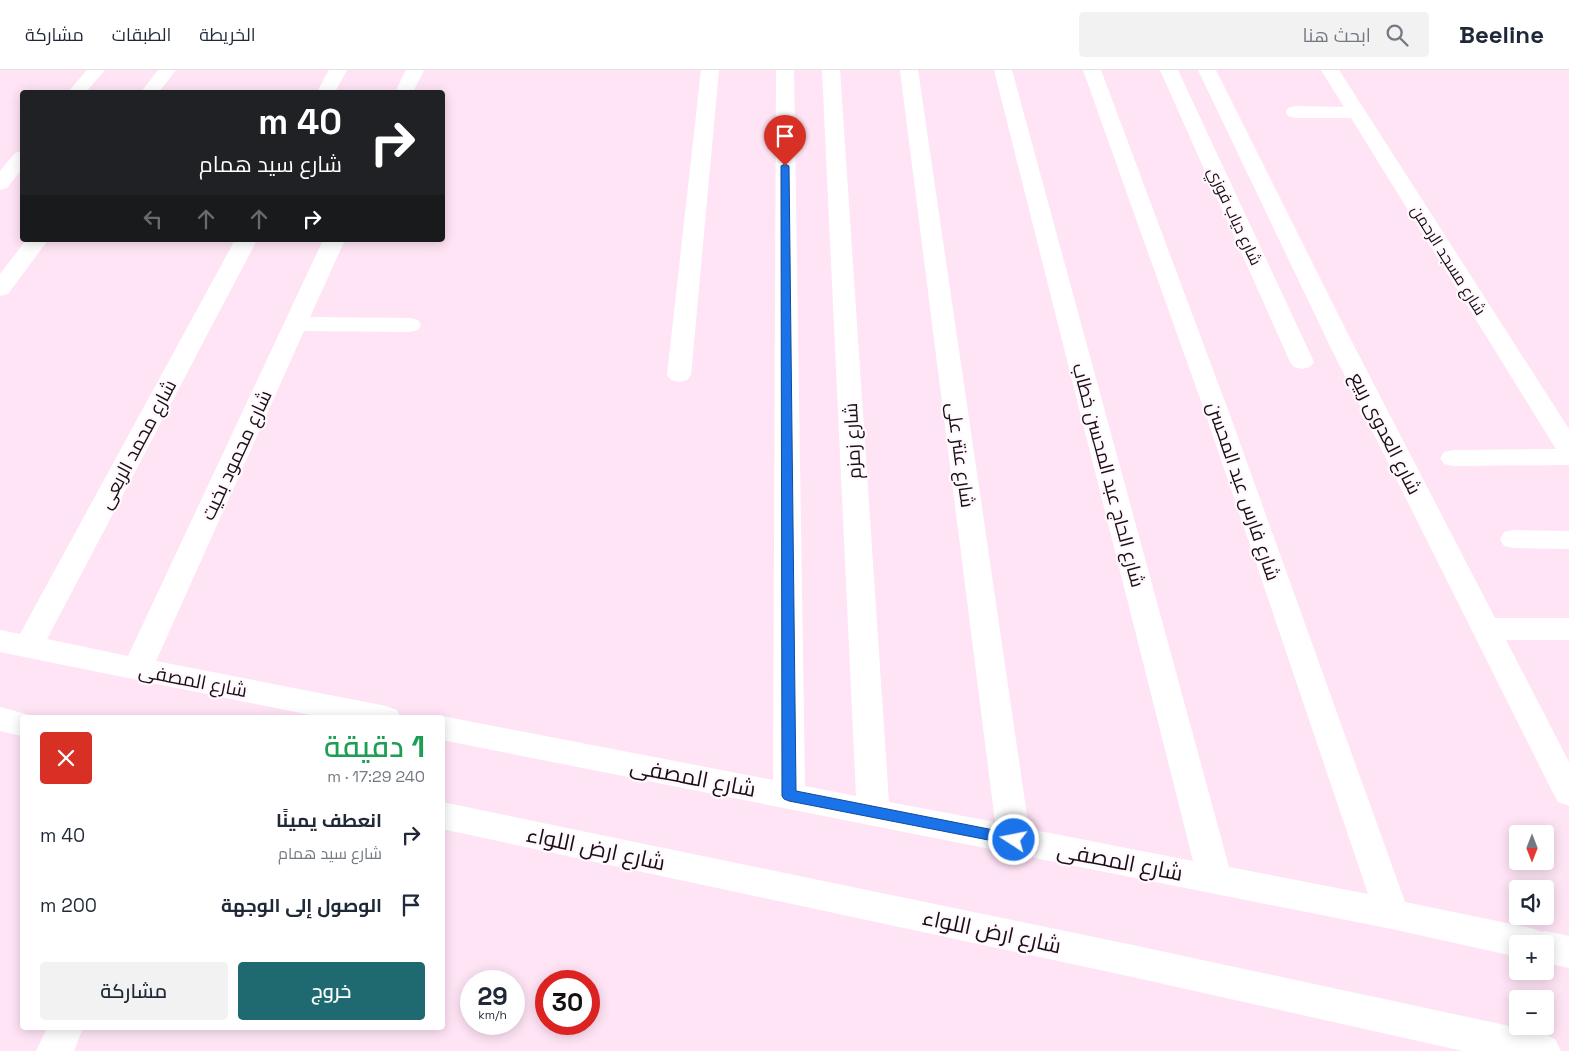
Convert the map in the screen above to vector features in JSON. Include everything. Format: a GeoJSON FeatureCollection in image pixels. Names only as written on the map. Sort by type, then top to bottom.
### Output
{"type":"FeatureCollection","features":[{"type":"Feature","properties":{"kind":"street"},"geometry":{"type":"LineString","coordinates":[[79,90],[96,70]]}},
{"type":"Feature","properties":{"kind":"street"},"geometry":{"type":"LineString","coordinates":[[152,90],[167,70]]}},
{"type":"Feature","properties":{"kind":"street"},"geometry":{"type":"LineString","coordinates":[[327,90],[338,70]]}},
{"type":"Feature","properties":{"kind":"street"},"geometry":{"type":"LineString","coordinates":[[405,90],[415,70]]}},
{"type":"Feature","properties":{"kind":"street"},"geometry":{"type":"LineString","coordinates":[[679,376],[710,70]]}},
{"type":"Feature","properties":{"kind":"street"},"geometry":{"type":"LineString","coordinates":[[785,70],[789,796]]}},
{"type":"Feature","properties":{"kind":"street","name":"شارع زمزم"},"geometry":{"type":"LineString","coordinates":[[831,70],[873,812]]}},
{"type":"Feature","properties":{"kind":"street","name":"شارع عنتر على"},"geometry":{"type":"LineString","coordinates":[[909,70],[1014,840]]}},
{"type":"Feature","properties":{"kind":"street","name":"شارع الحاج عبد المحسن خطاب"},"geometry":{"type":"LineString","coordinates":[[1004,70],[1215,879]]}},
{"type":"Feature","properties":{"kind":"street","name":"شارع فارس عبد المحسن"},"geometry":{"type":"LineString","coordinates":[[1092,70],[1219,418],[1392,914]]}},
{"type":"Feature","properties":{"kind":"street","name":"شارع دياب فوزي"},"geometry":{"type":"LineString","coordinates":[[1169,70],[1302,362]]}},
{"type":"Feature","properties":{"kind":"street","name":"شارع العدوى ربيع"},"geometry":{"type":"LineString","coordinates":[[1207,70],[1340,342],[1569,794]]}},
{"type":"Feature","properties":{"kind":"street","name":"شارع مسجد الرحمن"},"geometry":{"type":"LineString","coordinates":[[1330,70],[1569,449]]}},
{"type":"Feature","properties":{"kind":"street"},"geometry":{"type":"LineString","coordinates":[[1295,112],[1356,113]]}},
{"type":"Feature","properties":{"kind":"street"},"geometry":{"type":"LineString","coordinates":[[0,184],[20,159]]}},
{"type":"Feature","properties":{"kind":"street"},"geometry":{"type":"LineString","coordinates":[[0,289],[35,242]]}},
{"type":"Feature","properties":{"kind":"street","name":"شارع محمد الربعى"},"geometry":{"type":"LineString","coordinates":[[28,647],[245,242]]}},
{"type":"Feature","properties":{"kind":"street","name":"شارع محمود بخيت"},"geometry":{"type":"LineString","coordinates":[[137,669],[333,242]]}},
{"type":"Feature","properties":{"kind":"street"},"geometry":{"type":"LineString","coordinates":[[296,324],[410,325]]}},
{"type":"Feature","properties":{"kind":"street"},"geometry":{"type":"LineString","coordinates":[[1453,458],[1569,458]]}},
{"type":"Feature","properties":{"kind":"street"},"geometry":{"type":"LineString","coordinates":[[1514,539],[1569,540]]}},
{"type":"Feature","properties":{"kind":"street"},"geometry":{"type":"LineString","coordinates":[[1485,629],[1569,629]]}},
{"type":"Feature","properties":{"kind":"street","name":"شارع المصفى"},"geometry":{"type":"LineString","coordinates":[[0,641],[371,715]]}},
{"type":"Feature","properties":{"kind":"street"},"geometry":{"type":"LineString","coordinates":[[0,719],[20,724]]}},
{"type":"Feature","properties":{"kind":"street","name":"شارع المصفى"},"geometry":{"type":"LineString","coordinates":[[445,729],[1392,914],[1509,939]]}},
{"type":"Feature","properties":{"kind":"street","name":"شارع ارض اللواء"},"geometry":{"type":"LineString","coordinates":[[445,816],[1119,958],[1542,1051]]}},
{"type":"Feature","properties":{"kind":"street"},"geometry":{"type":"LineString","coordinates":[[1554,949],[1569,952]]}},
{"type":"Feature","properties":{"kind":"street"},"geometry":{"type":"LineString","coordinates":[[55,1051],[64,1030]]}},
{"type":"Feature","properties":{"kind":"route"},"geometry":{"type":"LineString","coordinates":[[785,166],[789,796],[1014,840]]}}]}
